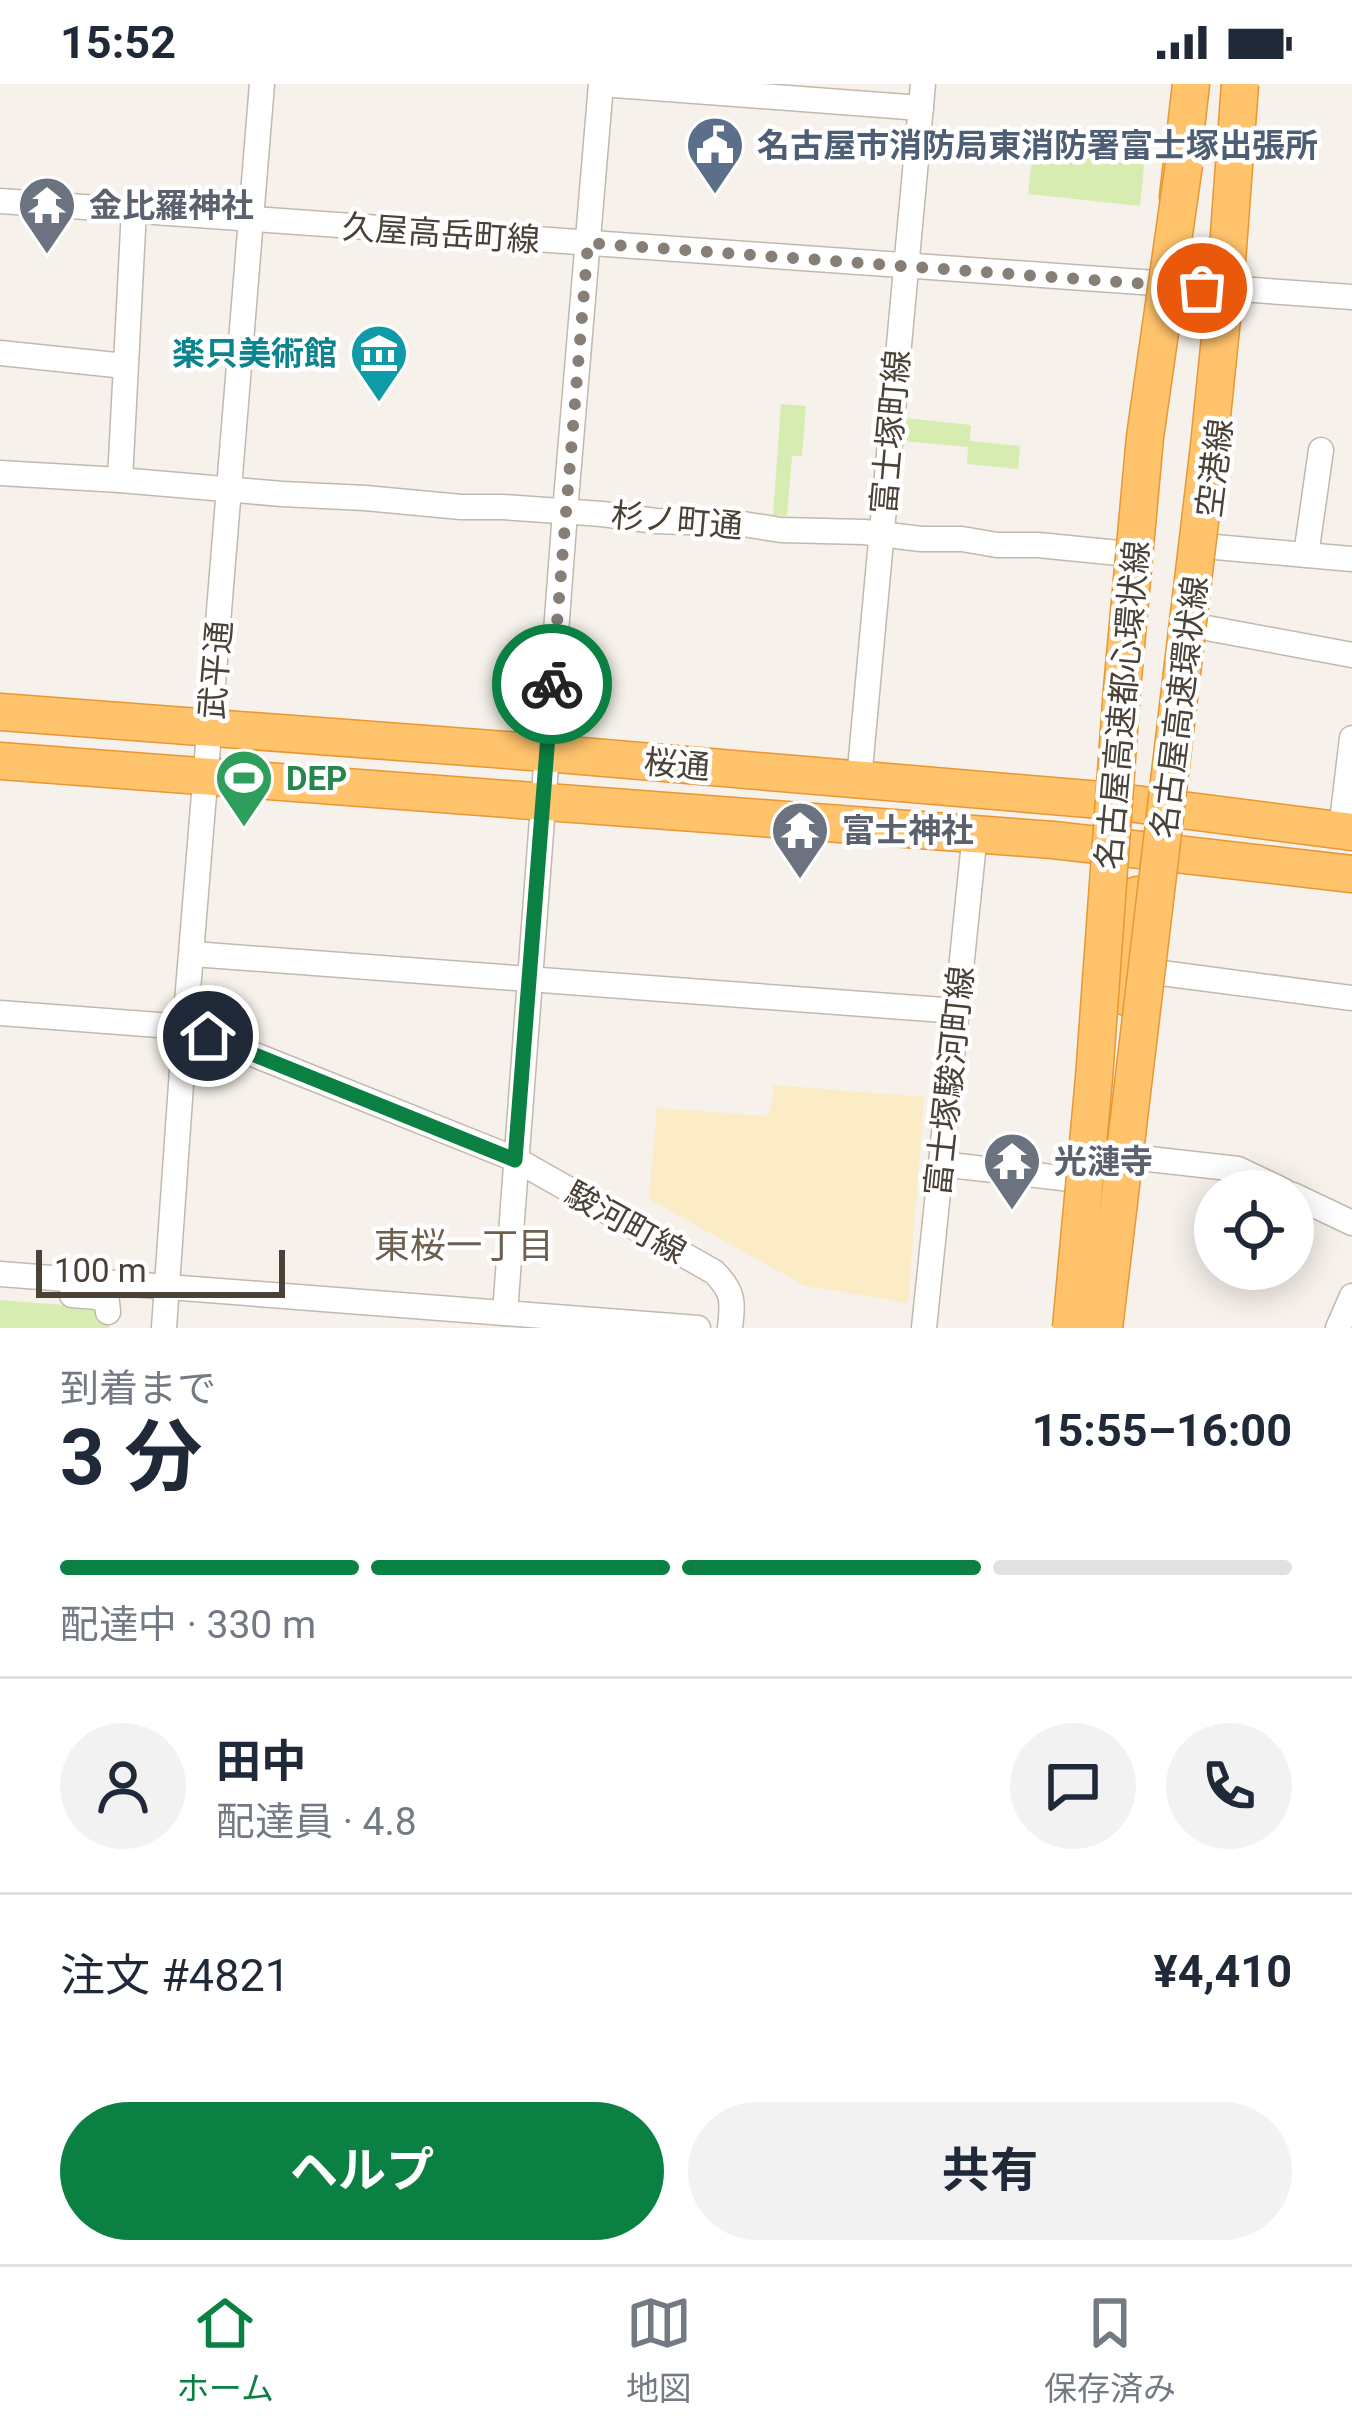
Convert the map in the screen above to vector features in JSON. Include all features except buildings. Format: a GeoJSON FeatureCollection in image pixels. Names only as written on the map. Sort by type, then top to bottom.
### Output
{"type":"FeatureCollection","features":[{"type":"Feature","properties":{"kind":"highway","name":"名古屋高速都心環状線"},"geometry":{"type":"LineString","coordinates":[[1071,1328],[1145,437],[1194,84]]}},
{"type":"Feature","properties":{"kind":"highway","name":"空港線"},"geometry":{"type":"LineString","coordinates":[[1124,843],[1112,801],[1194,84]]}},
{"type":"Feature","properties":{"kind":"highway"},"geometry":{"type":"LineString","coordinates":[[1088,1328],[1137,895],[1124,843],[1175,607],[1200,343],[1232,98],[1239,84]]}},
{"type":"Feature","properties":{"kind":"highway","name":"名古屋高速環状線"},"geometry":{"type":"LineString","coordinates":[[1104,1328],[1209,446],[1239,84]]}},
{"type":"Feature","properties":{"kind":"highway","name":"空港線"},"geometry":{"type":"LineString","coordinates":[[1176,852],[1204,546],[1236,290],[1253,84]]}},
{"type":"Feature","properties":{"kind":"highway"},"geometry":{"type":"LineString","coordinates":[[1124,843],[1136,814],[1190,182],[1184,164]]}},
{"type":"Feature","properties":{"kind":"highway","name":"桜通"},"geometry":{"type":"LineString","coordinates":[[0,712],[1112,801],[1347,831]]}},
{"type":"Feature","properties":{"kind":"highway","name":"桜通"},"geometry":{"type":"LineString","coordinates":[[0,761],[1124,843],[1352,874]]}},
{"type":"Feature","properties":{"kind":"street","name":"武平通"},"geometry":{"type":"LineString","coordinates":[[164,1328],[262,84]]}},
{"type":"Feature","properties":{"kind":"street"},"geometry":{"type":"LineString","coordinates":[[506,1313],[601,84],[922,96]]}},
{"type":"Feature","properties":{"kind":"street","name":"富士塚町線"},"geometry":{"type":"LineString","coordinates":[[859,780],[922,96]]}},
{"type":"Feature","properties":{"kind":"street","name":"久屋高岳町線"},"geometry":{"type":"LineString","coordinates":[[0,201],[1352,297]]}},
{"type":"Feature","properties":{"kind":"street"},"geometry":{"type":"LineString","coordinates":[[120,480],[134,210]]}},
{"type":"Feature","properties":{"kind":"street"},"geometry":{"type":"LineString","coordinates":[[0,353],[125,366]]}},
{"type":"Feature","properties":{"kind":"street"},"geometry":{"type":"LineString","coordinates":[[1306,555],[1321,450]]}},
{"type":"Feature","properties":{"kind":"street","name":"杉ノ町通"},"geometry":{"type":"LineString","coordinates":[[0,473],[1139,554]]}},
{"type":"Feature","properties":{"kind":"street"},"geometry":{"type":"LineString","coordinates":[[1204,546],[1352,559]]}},
{"type":"Feature","properties":{"kind":"street"},"geometry":{"type":"LineString","coordinates":[[1196,626],[1352,655]]}},
{"type":"Feature","properties":{"kind":"street"},"geometry":{"type":"LineString","coordinates":[[1347,831],[1352,738]]}},
{"type":"Feature","properties":{"kind":"street","name":"富士塚駿河町線"},"geometry":{"type":"LineString","coordinates":[[924,1328],[975,833]]}},
{"type":"Feature","properties":{"kind":"street"},"geometry":{"type":"LineString","coordinates":[[193,954],[957,1011]]}},
{"type":"Feature","properties":{"kind":"street"},"geometry":{"type":"LineString","coordinates":[[1154,973],[1352,998]]}},
{"type":"Feature","properties":{"kind":"street","name":"駿河町線"},"geometry":{"type":"LineString","coordinates":[[0,1013],[185,1027],[515,1160],[714,1272],[728,1285],[733,1303],[730,1328]]}},
{"type":"Feature","properties":{"kind":"street"},"geometry":{"type":"LineString","coordinates":[[1131,1157],[1240,1170]]}},
{"type":"Feature","properties":{"kind":"street"},"geometry":{"type":"LineString","coordinates":[[941,1164],[1070,1179]]}},
{"type":"Feature","properties":{"kind":"street"},"geometry":{"type":"LineString","coordinates":[[1314,1205],[1352,1222]]}},
{"type":"Feature","properties":{"kind":"street"},"geometry":{"type":"LineString","coordinates":[[0,1274],[698,1328]]}},
{"type":"Feature","properties":{"kind":"street"},"geometry":{"type":"LineString","coordinates":[[0,1290],[97,1297],[106,1302],[108,1312]]}},
{"type":"Feature","properties":{"kind":"street"},"geometry":{"type":"LineString","coordinates":[[1338,1328],[1352,1296]]}},
{"type":"Feature","properties":{"kind":"green space"},"geometry":{"type":"Polygon","coordinates":[[[1035,134],[1146,146],[1140,206],[1028,194],[1035,134]]]}},
{"type":"Feature","properties":{"kind":"green space"},"geometry":{"type":"Polygon","coordinates":[[[781,404],[806,406],[802,456],[792,456],[787,516],[773,515],[781,404]]]}},
{"type":"Feature","properties":{"kind":"green space"},"geometry":{"type":"Polygon","coordinates":[[[906,418],[971,425],[970,441],[1020,446],[1018,469],[967,464],[968,447],[903,441],[906,418]]]}},
{"type":"Feature","properties":{"kind":"green space"},"geometry":{"type":"Polygon","coordinates":[[[0,1300],[111,1309],[109,1328],[0,1328],[0,1300]]]}},
{"type":"Feature","properties":{"kind":"sand"},"geometry":{"type":"Polygon","coordinates":[[[774,1085],[924,1097],[908,1303],[805,1286],[649,1199],[657,1108],[769,1116],[774,1085]]]}},
{"type":"Feature","properties":{"kind":"way so far"},"geometry":{"type":"LineString","coordinates":[[552,684],[588,243],[1202,288]]}},
{"type":"Feature","properties":{"kind":"place","name":"名古屋市消防局東消防署富士塚出張所"},"geometry":{"type":"Point","coordinates":[715,196]}},
{"type":"Feature","properties":{"kind":"place","name":"金比羅神社"},"geometry":{"type":"Point","coordinates":[47,256]}},
{"type":"Feature","properties":{"kind":"place","name":"楽只美術館"},"geometry":{"type":"Point","coordinates":[379,404]}},
{"type":"Feature","properties":{"kind":"place","name":"DEP"},"geometry":{"type":"Point","coordinates":[244,829]}},
{"type":"Feature","properties":{"kind":"place","name":"富士神社"},"geometry":{"type":"Point","coordinates":[800,881]}},
{"type":"Feature","properties":{"kind":"place","name":"光漣寺"},"geometry":{"type":"Point","coordinates":[1012,1212]}},
{"type":"Feature","properties":{"kind":"district","name":"東桜一丁目"},"geometry":{"type":"Point","coordinates":[464,1245]}},
{"type":"Feature","properties":{"kind":"route"},"geometry":{"type":"LineString","coordinates":[[208,1036],[515,1160],[552,684]]}}]}
